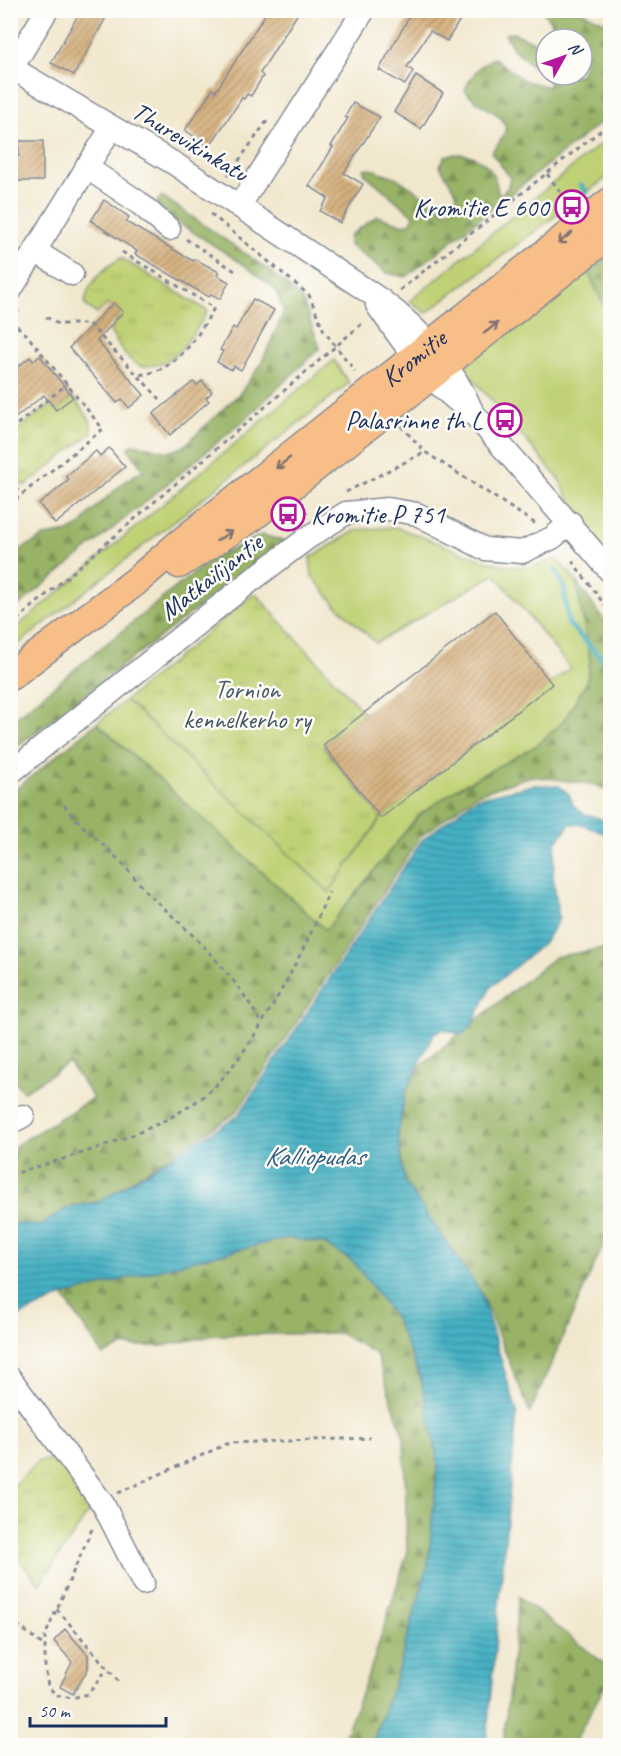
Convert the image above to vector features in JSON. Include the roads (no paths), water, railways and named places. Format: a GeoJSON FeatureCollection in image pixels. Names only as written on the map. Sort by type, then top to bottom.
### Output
{"type":"FeatureCollection","features":[{"type":"Feature","properties":{"kind":"main road","name":"Kromitie"},"geometry":{"type":"LineString","coordinates":[[430,360],[610,202]]}},
{"type":"Feature","properties":{"kind":"main road","name":"Kromitie"},"geometry":{"type":"LineString","coordinates":[[10,676],[135,582],[178,545],[430,360],[610,234]]}},
{"type":"Feature","properties":{"kind":"street"},"geometry":{"type":"LineString","coordinates":[[11,67],[47,10]]}},
{"type":"Feature","properties":{"kind":"street"},"geometry":{"type":"LineString","coordinates":[[240,205],[364,10]]}},
{"type":"Feature","properties":{"kind":"street","name":"Thurevikinkatu"},"geometry":{"type":"LineString","coordinates":[[11,67],[240,205],[337,269],[413,324],[430,360],[459,381],[473,413],[571,523],[610,571]]}},
{"type":"Feature","properties":{"kind":"street"},"geometry":{"type":"LineString","coordinates":[[10,291],[112,128]]}},
{"type":"Feature","properties":{"kind":"street"},"geometry":{"type":"LineString","coordinates":[[86,167],[138,202],[170,229]]}},
{"type":"Feature","properties":{"kind":"street"},"geometry":{"type":"LineString","coordinates":[[35,251],[72,274]]}},
{"type":"Feature","properties":{"kind":"street","name":"Matkailijantie"},"geometry":{"type":"LineString","coordinates":[[10,773],[252,580],[306,539],[346,513],[388,509],[417,514],[485,549],[522,552],[552,538],[571,523]]}},
{"type":"Feature","properties":{"kind":"street"},"geometry":{"type":"LineString","coordinates":[[10,1378],[103,1504],[143,1583]]}},
{"type":"Feature","properties":{"kind":"water","name":"Kalliopudas"},"geometry":{"type":"Polygon","coordinates":[[[534,785],[559,786],[569,794],[573,805],[583,813],[610,822],[610,836],[583,825],[570,824],[556,842],[553,876],[559,919],[544,943],[491,987],[472,1025],[462,1035],[443,1029],[434,1033],[405,1093],[398,1135],[404,1181],[480,1291],[517,1412],[486,1745],[372,1745],[396,1677],[428,1565],[438,1461],[421,1379],[394,1316],[354,1262],[323,1243],[288,1238],[186,1262],[63,1296],[11,1320],[11,1223],[40,1226],[69,1207],[99,1202],[238,1116],[422,840],[477,798],[534,785]]]}},
{"type":"Feature","properties":{"kind":"waterway"},"geometry":{"type":"LineString","coordinates":[[581,185],[587,192]]}},
{"type":"Feature","properties":{"kind":"waterway"},"geometry":{"type":"LineString","coordinates":[[555,569],[564,587],[568,623],[610,667]]}},
{"type":"Feature","properties":{"kind":"place","name":"Kromitie E 600"},"geometry":{"type":"Point","coordinates":[572,207]}},
{"type":"Feature","properties":{"kind":"place","name":"Palasrinne th L"},"geometry":{"type":"Point","coordinates":[505,420]}},
{"type":"Feature","properties":{"kind":"place","name":"Kromitie P 751"},"geometry":{"type":"Point","coordinates":[288,514]}},
{"type":"Feature","properties":{"kind":"park label","name":"Tornion kennelkerho ry"},"geometry":{"type":"Point","coordinates":[247,704]}}]}
